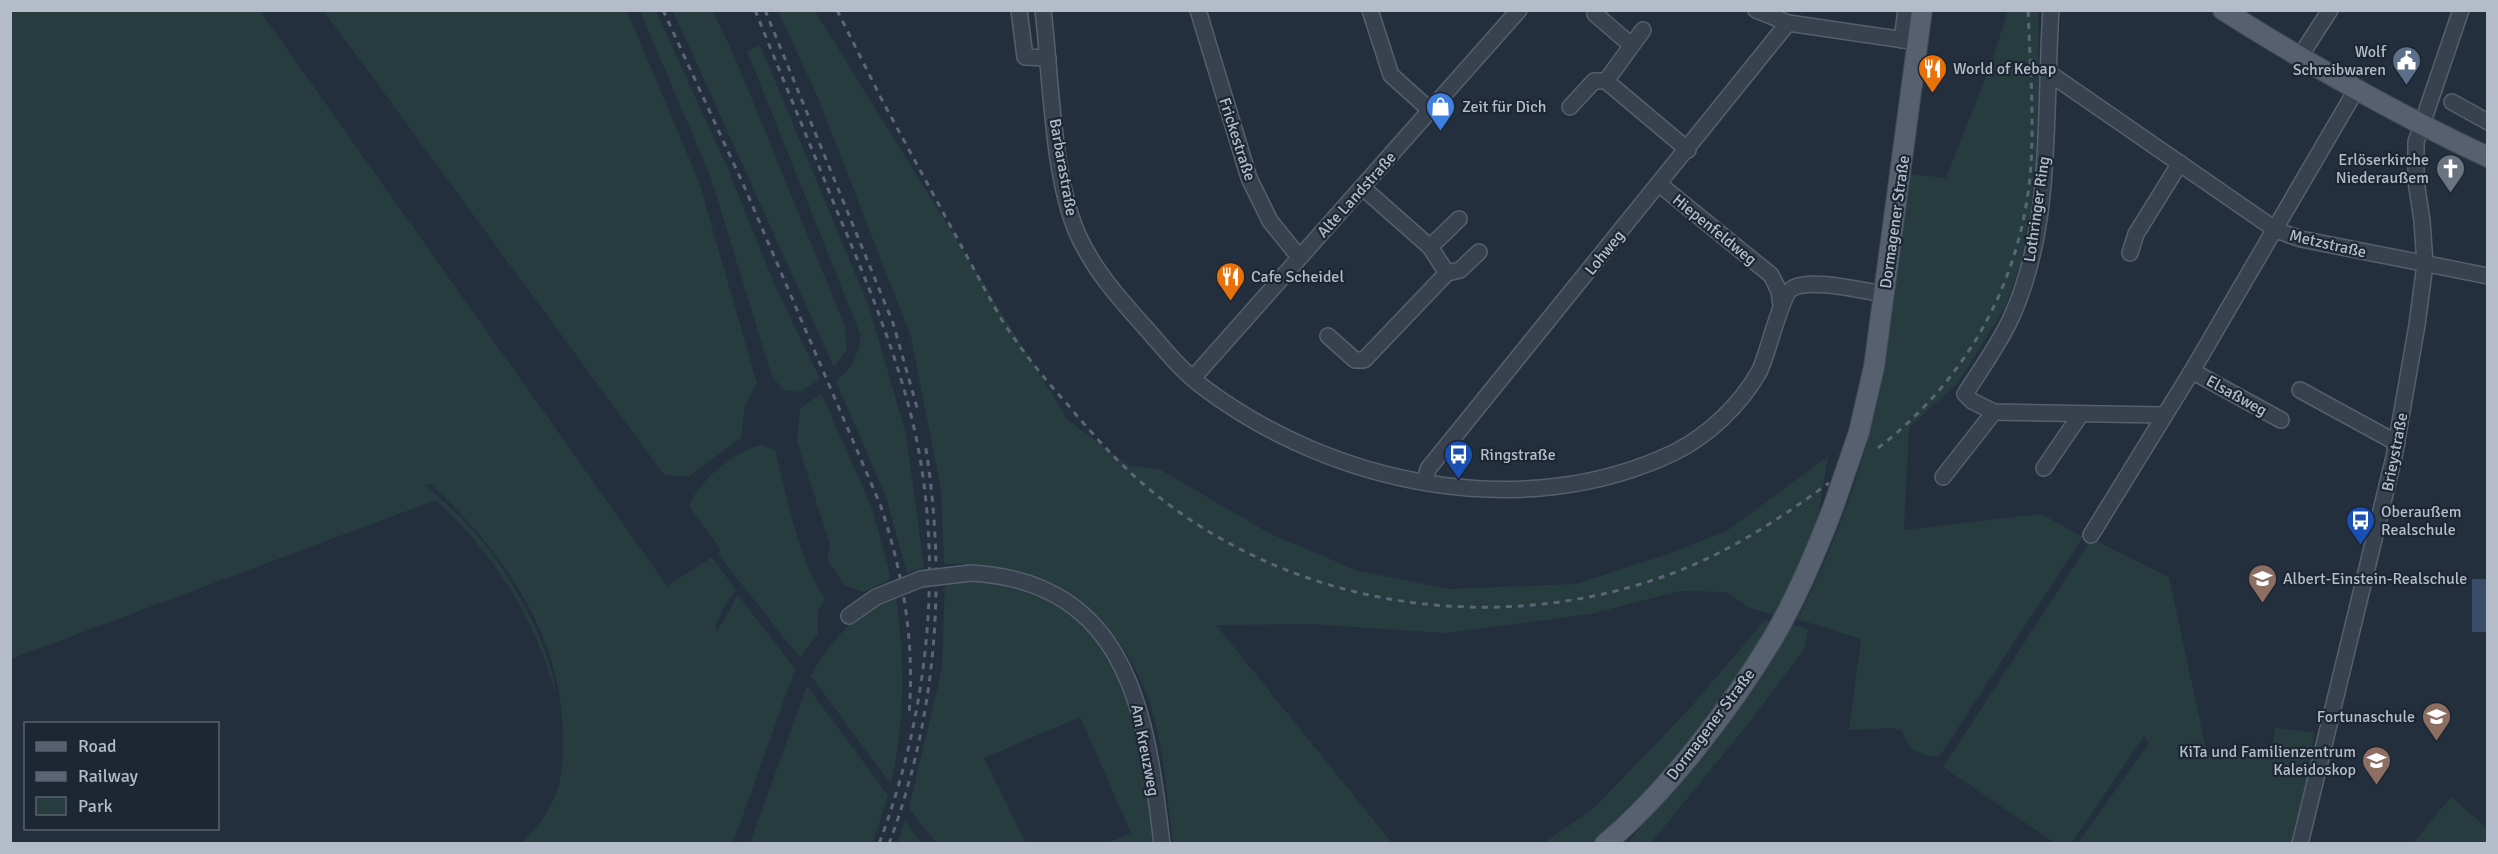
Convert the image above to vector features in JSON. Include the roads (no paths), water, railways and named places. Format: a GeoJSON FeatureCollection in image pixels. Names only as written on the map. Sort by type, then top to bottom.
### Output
{"type":"FeatureCollection","features":[{"type":"Feature","properties":{"kind":"main road","name":"Dormagener Straße"},"geometry":{"type":"LineString","coordinates":[[1605,843],[1665,783],[1731,699],[1773,638],[1797,590],[1834,505],[1859,432],[1874,367],[1884,294],[1910,41],[1922,10]]}},
{"type":"Feature","properties":{"kind":"main road"},"geometry":{"type":"LineString","coordinates":[[2223,10],[2299,58],[2356,90],[2487,157]]}},
{"type":"Feature","properties":{"kind":"street"},"geometry":{"type":"LineString","coordinates":[[1019,10],[1025,57],[1048,58]]}},
{"type":"Feature","properties":{"kind":"street","name":"Barbarastraße"},"geometry":{"type":"LineString","coordinates":[[1043,10],[1061,168],[1078,234],[1100,276],[1193,378]]}},
{"type":"Feature","properties":{"kind":"street","name":"Frickestraße"},"geometry":{"type":"LineString","coordinates":[[1198,10],[1253,186],[1270,222],[1299,257]]}},
{"type":"Feature","properties":{"kind":"street"},"geometry":{"type":"LineString","coordinates":[[1370,10],[1391,75],[1431,111]]}},
{"type":"Feature","properties":{"kind":"street","name":"Alte Landstraße"},"geometry":{"type":"LineString","coordinates":[[1193,378],[1519,10]]}},
{"type":"Feature","properties":{"kind":"street"},"geometry":{"type":"LineString","coordinates":[[1756,10],[1788,23],[1910,41]]}},
{"type":"Feature","properties":{"kind":"street","name":"Dormagener Straße"},"geometry":{"type":"LineString","coordinates":[[1906,10],[1910,41]]}},
{"type":"Feature","properties":{"kind":"street","name":"Lothringer Ring"},"geometry":{"type":"LineString","coordinates":[[2051,10],[2046,71],[2042,188],[2027,273],[2012,317],[1965,394],[1972,402],[1994,412],[2163,415]]}},
{"type":"Feature","properties":{"kind":"street"},"geometry":{"type":"LineString","coordinates":[[2299,58],[2330,10]]}},
{"type":"Feature","properties":{"kind":"street","name":"Brieystraße"},"geometry":{"type":"LineString","coordinates":[[2301,843],[2397,443],[2425,264],[2415,165],[2416,142],[2461,10]]}},
{"type":"Feature","properties":{"kind":"street"},"geometry":{"type":"LineString","coordinates":[[1595,14],[1631,45]]}},
{"type":"Feature","properties":{"kind":"street","name":"Lohweg"},"geometry":{"type":"LineString","coordinates":[[1425,482],[1428,469],[1688,150],[1788,23]]}},
{"type":"Feature","properties":{"kind":"street"},"geometry":{"type":"LineString","coordinates":[[1606,81],[1643,30]]}},
{"type":"Feature","properties":{"kind":"street","name":"Metzstraße"},"geometry":{"type":"LineString","coordinates":[[2046,71],[2276,230],[2301,239],[2487,276]]}},
{"type":"Feature","properties":{"kind":"street"},"geometry":{"type":"LineString","coordinates":[[1570,107],[1594,81],[1606,81],[1688,150]]}},
{"type":"Feature","properties":{"kind":"street"},"geometry":{"type":"LineString","coordinates":[[2091,535],[2276,230],[2356,90]]}},
{"type":"Feature","properties":{"kind":"street"},"geometry":{"type":"LineString","coordinates":[[2452,102],[2487,122]]}},
{"type":"Feature","properties":{"kind":"street"},"geometry":{"type":"LineString","coordinates":[[2130,253],[2136,234],[2180,163]]}},
{"type":"Feature","properties":{"kind":"street","name":"Hiepenfeldweg"},"geometry":{"type":"LineString","coordinates":[[1659,184],[1771,274]]}},
{"type":"Feature","properties":{"kind":"street"},"geometry":{"type":"LineString","coordinates":[[1362,187],[1430,247],[1447,273]]}},
{"type":"Feature","properties":{"kind":"street"},"geometry":{"type":"LineString","coordinates":[[1430,247],[1459,219]]}},
{"type":"Feature","properties":{"kind":"street"},"geometry":{"type":"LineString","coordinates":[[1328,336],[1355,360],[1364,360],[1447,273],[1460,270],[1479,252]]}},
{"type":"Feature","properties":{"kind":"street"},"geometry":{"type":"LineString","coordinates":[[1771,274],[1806,283],[1884,294]]}},
{"type":"Feature","properties":{"kind":"street"},"geometry":{"type":"LineString","coordinates":[[1771,274],[1779,291],[1781,306]]}},
{"type":"Feature","properties":{"kind":"street"},"geometry":{"type":"LineString","coordinates":[[1193,378],[1251,418],[1297,442],[1364,468],[1425,482],[1482,489],[1545,487],[1627,471],[1675,452],[1708,432],[1750,384],[1766,355],[1785,293],[1791,288],[1806,283]]}},
{"type":"Feature","properties":{"kind":"street","name":"Elsaßweg"},"geometry":{"type":"LineString","coordinates":[[2192,371],[2281,420]]}},
{"type":"Feature","properties":{"kind":"street"},"geometry":{"type":"LineString","coordinates":[[2300,390],[2397,443]]}},
{"type":"Feature","properties":{"kind":"street"},"geometry":{"type":"LineString","coordinates":[[1943,477],[1994,412]]}},
{"type":"Feature","properties":{"kind":"street"},"geometry":{"type":"LineString","coordinates":[[2044,468],[2080,414]]}},
{"type":"Feature","properties":{"kind":"street","name":"Am Kreuzweg"},"geometry":{"type":"LineString","coordinates":[[849,616],[876,597],[921,579],[971,573],[1018,580],[1048,593],[1079,612],[1113,651],[1130,681],[1146,733],[1162,843]]}},
{"type":"Feature","properties":{"kind":"water"},"geometry":{"type":"Polygon","coordinates":[[[2472,579],[2487,579],[2487,632],[2472,632],[2472,579]]]}},
{"type":"Feature","properties":{"kind":"railway"},"geometry":{"type":"LineString","coordinates":[[663,10],[744,186],[880,504],[901,581],[909,634],[909,714]]}},
{"type":"Feature","properties":{"kind":"railway"},"geometry":{"type":"LineString","coordinates":[[755,10],[877,310],[903,385],[921,465],[928,519],[929,574],[927,630],[921,685],[910,739],[879,844]]}},
{"type":"Feature","properties":{"kind":"railway"},"geometry":{"type":"LineString","coordinates":[[765,10],[893,323],[918,411]]}},
{"type":"Feature","properties":{"kind":"railway"},"geometry":{"type":"LineString","coordinates":[[837,10],[883,102],[1000,317],[1032,362],[1097,438],[1127,470],[1149,489],[1205,529],[1265,561],[1329,585],[1395,600],[1463,607],[1531,605],[1599,595],[1665,576],[1709,558],[1750,536],[1829,483]]}},
{"type":"Feature","properties":{"kind":"railway"},"geometry":{"type":"LineString","coordinates":[[1878,448],[1910,421],[1939,391],[1964,358],[2003,286],[2016,248],[2026,207],[2031,165],[2032,107],[2028,10]]}},
{"type":"Feature","properties":{"kind":"railway"},"geometry":{"type":"LineString","coordinates":[[889,844],[918,746],[933,646],[936,595],[935,544],[932,494],[925,443]]}},
{"type":"Feature","properties":{"kind":"place","name":"Wolf Schreibwaren"},"geometry":{"type":"Point","coordinates":[2407,86]}},
{"type":"Feature","properties":{"kind":"place","name":"World of Kebap"},"geometry":{"type":"Point","coordinates":[1932,94]}},
{"type":"Feature","properties":{"kind":"place","name":"Zeit für Dich"},"geometry":{"type":"Point","coordinates":[1441,132]}},
{"type":"Feature","properties":{"kind":"place","name":"Erlöserkirche Niederaußem"},"geometry":{"type":"Point","coordinates":[2450,194]}},
{"type":"Feature","properties":{"kind":"place","name":"Cafe Scheidel"},"geometry":{"type":"Point","coordinates":[1230,302]}},
{"type":"Feature","properties":{"kind":"place","name":"Ringstraße"},"geometry":{"type":"Point","coordinates":[1459,480]}},
{"type":"Feature","properties":{"kind":"place","name":"Oberaußem Realschule"},"geometry":{"type":"Point","coordinates":[2360,546]}},
{"type":"Feature","properties":{"kind":"place","name":"Albert-Einstein-Realschule"},"geometry":{"type":"Point","coordinates":[2262,604]}},
{"type":"Feature","properties":{"kind":"place","name":"Fortunaschule"},"geometry":{"type":"Point","coordinates":[2436,742]}},
{"type":"Feature","properties":{"kind":"place","name":"KiTa und Familienzentrum Kaleidoskop"},"geometry":{"type":"Point","coordinates":[2377,786]}}]}
